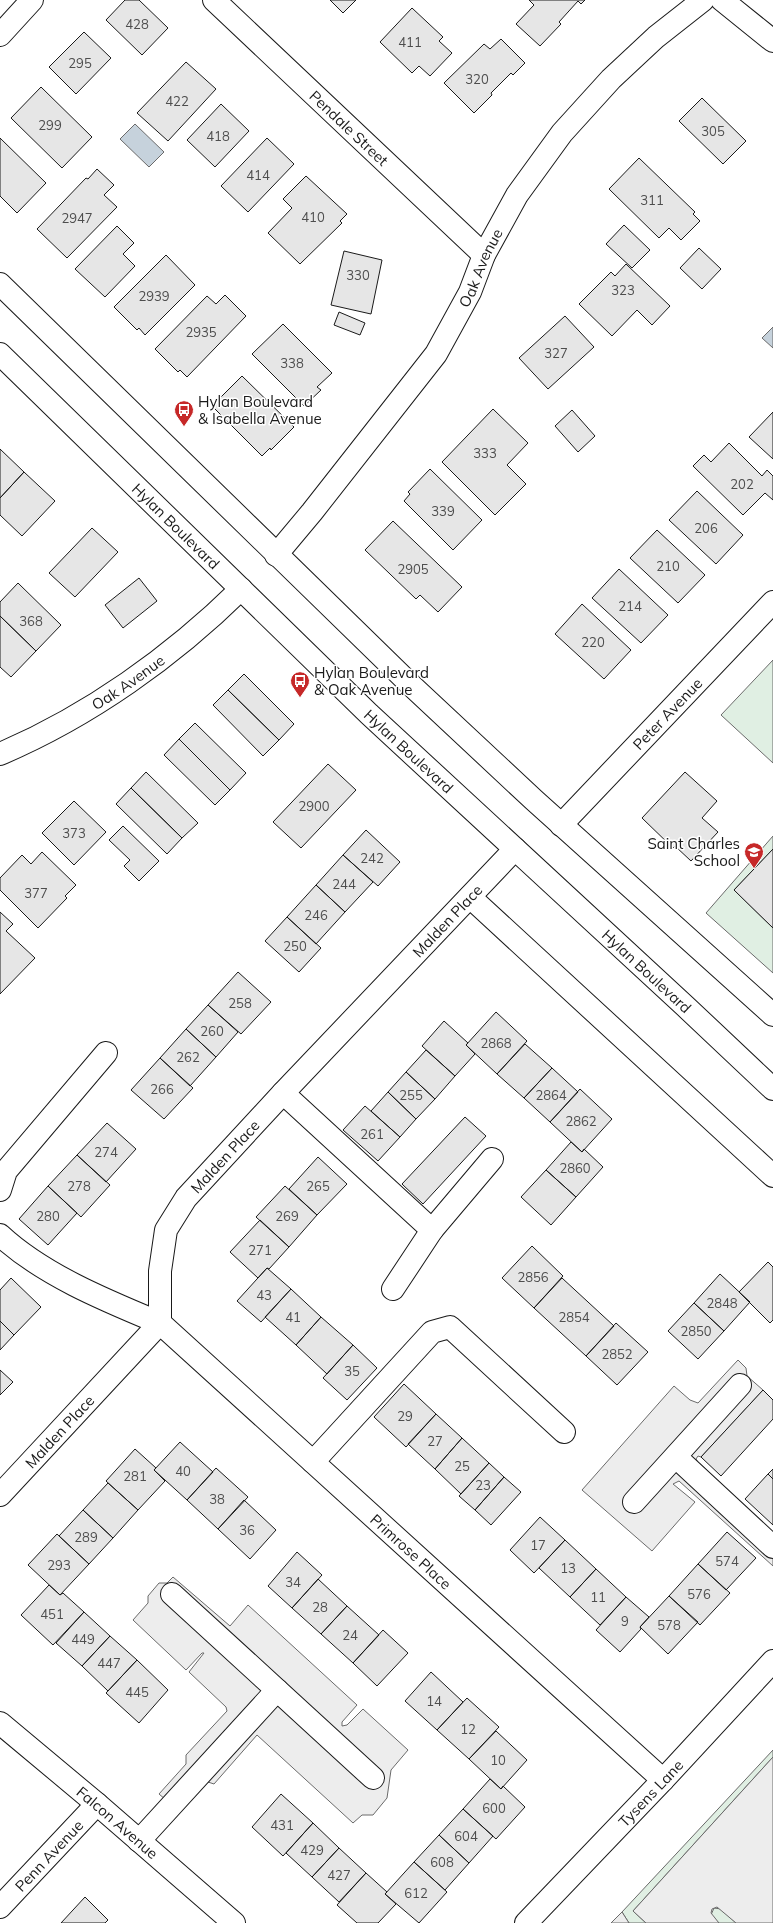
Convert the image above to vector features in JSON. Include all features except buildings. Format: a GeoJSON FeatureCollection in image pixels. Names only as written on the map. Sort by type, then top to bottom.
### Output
{"type":"FeatureCollection","features":[{"type":"Feature","properties":{"kind":"street"},"geometry":{"type":"LineString","coordinates":[[0,35],[32,0]]}},
{"type":"Feature","properties":{"kind":"street","name":"Pendale Street"},"geometry":{"type":"LineString","coordinates":[[214,0],[484,256]]}},
{"type":"Feature","properties":{"kind":"street","name":"Oak Avenue"},"geometry":{"type":"LineString","coordinates":[[276,555],[312,512],[436,354],[470,292],[484,256],[517,195],[562,133],[611,79],[656,37],[704,0]]}},
{"type":"Feature","properties":{"kind":"street"},"geometry":{"type":"LineString","coordinates":[[722,0],[773,41]]}},
{"type":"Feature","properties":{"kind":"street"},"geometry":{"type":"LineString","coordinates":[[0,284],[276,555],[412,686],[562,825],[773,1016]]}},
{"type":"Feature","properties":{"kind":"street","name":"Hylan Boulevard"},"geometry":{"type":"LineString","coordinates":[[0,354],[369,714],[773,1089]]}},
{"type":"Feature","properties":{"kind":"street","name":"Oak Avenue"},"geometry":{"type":"LineString","coordinates":[[0,754],[80,713],[139,674],[205,624],[241,589]]}},
{"type":"Feature","properties":{"kind":"street","name":"Peter Avenue"},"geometry":{"type":"LineString","coordinates":[[562,825],[773,602]]}},
{"type":"Feature","properties":{"kind":"street","name":"Malden Place"},"geometry":{"type":"LineString","coordinates":[[0,1495],[160,1323],[160,1271],[166,1230],[186,1198],[283,1093],[515,849]]}},
{"type":"Feature","properties":{"kind":"street"},"geometry":{"type":"LineString","coordinates":[[470,897],[773,1176]]}},
{"type":"Feature","properties":{"kind":"street"},"geometry":{"type":"LineString","coordinates":[[0,1190],[6,1170],[106,1053]]}},
{"type":"Feature","properties":{"kind":"street"},"geometry":{"type":"LineString","coordinates":[[283,1093],[432,1230]]}},
{"type":"Feature","properties":{"kind":"street"},"geometry":{"type":"LineString","coordinates":[[393,1289],[432,1230],[492,1158]]}},
{"type":"Feature","properties":{"kind":"street","name":"Primrose Place"},"geometry":{"type":"LineString","coordinates":[[0,1235],[17,1252],[99,1298],[160,1323],[663,1780]]}},
{"type":"Feature","properties":{"kind":"street"},"geometry":{"type":"LineString","coordinates":[[313,1462],[432,1332],[450,1327],[564,1432]]}},
{"type":"Feature","properties":{"kind":"street"},"geometry":{"type":"LineString","coordinates":[[634,1502],[740,1385]]}},
{"type":"Feature","properties":{"kind":"street"},"geometry":{"type":"LineString","coordinates":[[676,1457],[773,1547]]}},
{"type":"Feature","properties":{"kind":"street"},"geometry":{"type":"LineString","coordinates":[[172,1594],[373,1778]]}},
{"type":"Feature","properties":{"kind":"street","name":"Tysens Lane"},"geometry":{"type":"LineString","coordinates":[[526,1923],[663,1780],[773,1661]]}},
{"type":"Feature","properties":{"kind":"street"},"geometry":{"type":"LineString","coordinates":[[139,1841],[277,1690]]}},
{"type":"Feature","properties":{"kind":"street","name":"Falcon Avenue"},"geometry":{"type":"LineString","coordinates":[[0,1723],[98,1804],[234,1923]]}},
{"type":"Feature","properties":{"kind":"street","name":"Penn Avenue"},"geometry":{"type":"LineString","coordinates":[[0,1907],[98,1804]]}},
{"type":"Feature","properties":{"kind":"green space"},"geometry":{"type":"Polygon","coordinates":[[[773,660],[773,763],[721,715],[773,660]]]}},
{"type":"Feature","properties":{"kind":"green space"},"geometry":{"type":"Polygon","coordinates":[[[773,836],[773,849],[734,890],[773,928],[773,973],[706,913],[773,836]]]}},
{"type":"Feature","properties":{"kind":"green space"},"geometry":{"type":"Polygon","coordinates":[[[773,1750],[773,1757],[633,1911],[646,1923],[629,1923],[622,1912],[773,1750]]]}},
{"type":"Feature","properties":{"kind":"green space"},"geometry":{"type":"Polygon","coordinates":[[[714,1908],[721,1909],[736,1923],[719,1923],[711,1915],[714,1908]]]}},
{"type":"Feature","properties":{"kind":"shaded area"},"geometry":{"type":"Polygon","coordinates":[[[135,124],[164,152],[149,167],[120,139],[135,124]]]}},
{"type":"Feature","properties":{"kind":"shaded area"},"geometry":{"type":"Polygon","coordinates":[[[773,327],[773,348],[762,338],[773,327]]]}},
{"type":"Feature","properties":{"kind":"shaded area"},"geometry":{"type":"Polygon","coordinates":[[[738,1360],[746,1368],[747,1376],[763,1390],[701,1457],[698,1456],[696,1459],[773,1533],[773,1566],[679,1481],[673,1484],[695,1502],[652,1551],[582,1490],[674,1386],[690,1400],[698,1403],[738,1360]]]}},
{"type":"Feature","properties":{"kind":"shaded area"},"geometry":{"type":"Polygon","coordinates":[[[173,1577],[230,1626],[248,1605],[357,1705],[342,1722],[342,1726],[347,1725],[363,1709],[408,1750],[391,1770],[387,1798],[373,1815],[362,1815],[353,1823],[257,1735],[214,1784],[205,1781],[179,1811],[159,1794],[186,1764],[186,1755],[227,1711],[226,1707],[189,1672],[204,1653],[202,1653],[186,1670],[133,1620],[148,1603],[148,1596],[159,1583],[167,1583],[173,1577]]]}},
{"type":"Feature","properties":{"kind":"shaded area"},"geometry":{"type":"Polygon","coordinates":[[[773,1757],[773,1923],[736,1923],[717,1907],[712,1909],[711,1913],[719,1923],[646,1923],[633,1911],[773,1757]]]}},
{"type":"Feature","properties":{"kind":"shaded area"},"geometry":{"type":"Polygon","coordinates":[[[622,1912],[629,1923],[611,1923],[622,1912]]]}},
{"type":"Feature","properties":{"kind":"place","name":"Hylan Boulevard & Isabella Avenue"},"geometry":{"type":"Point","coordinates":[184,427]}},
{"type":"Feature","properties":{"kind":"place","name":"Hylan Boulevard & Oak Avenue"},"geometry":{"type":"Point","coordinates":[300,698]}},
{"type":"Feature","properties":{"kind":"place","name":"Saint Charles School"},"geometry":{"type":"Point","coordinates":[754,869]}}]}
